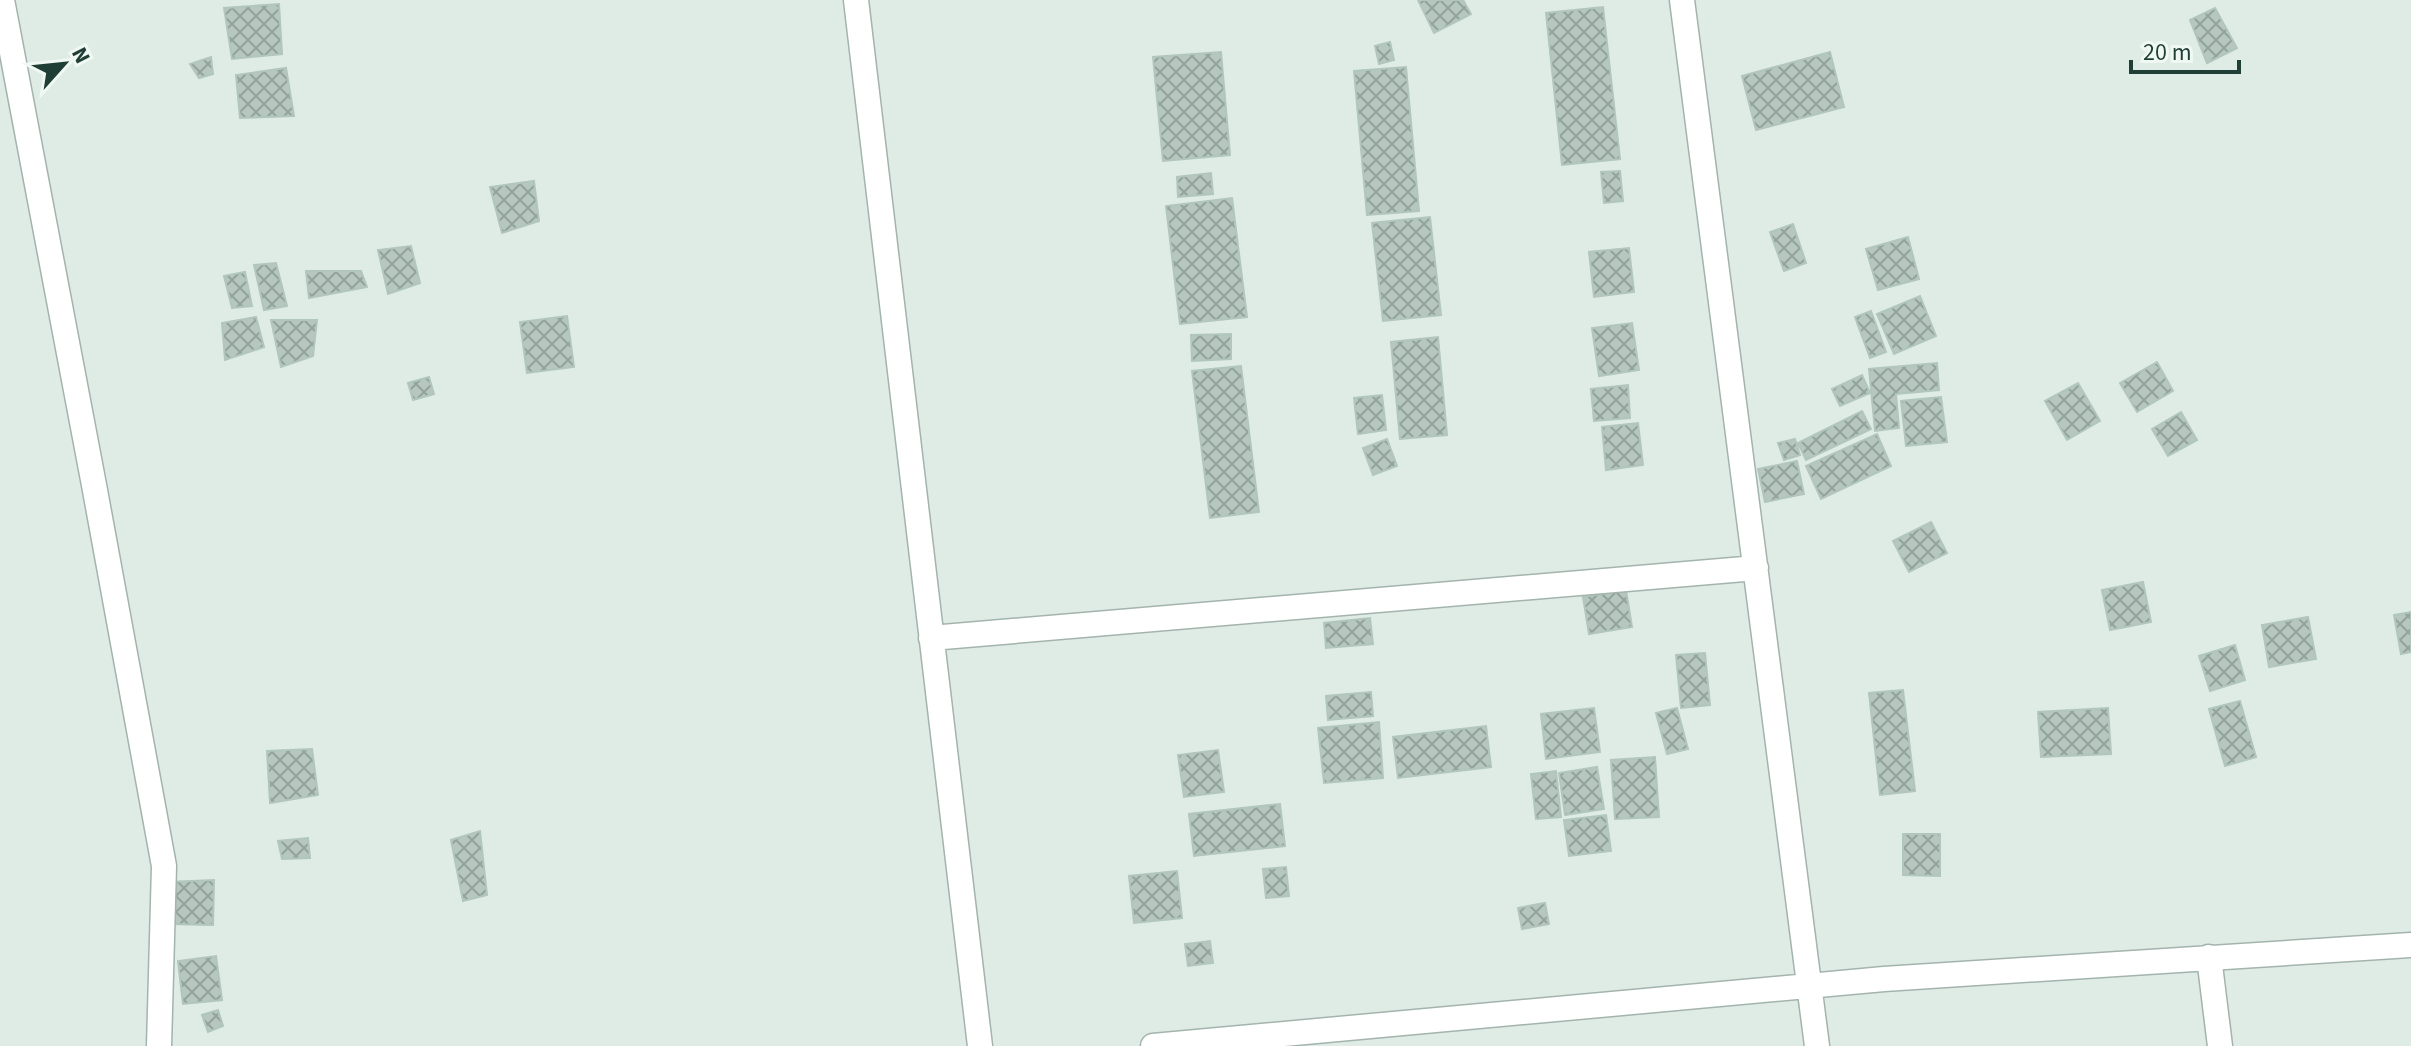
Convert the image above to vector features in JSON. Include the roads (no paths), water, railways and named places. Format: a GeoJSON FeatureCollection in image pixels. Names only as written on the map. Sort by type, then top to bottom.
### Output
{"type":"FeatureCollection","features":[{"type":"Feature","properties":{"kind":"street"},"geometry":{"type":"LineString","coordinates":[[2,0],[164,866],[159,1046]]}},
{"type":"Feature","properties":{"kind":"street"},"geometry":{"type":"LineString","coordinates":[[856,0],[980,1046]]}},
{"type":"Feature","properties":{"kind":"street"},"geometry":{"type":"LineString","coordinates":[[1682,0],[1817,1046]]}},
{"type":"Feature","properties":{"kind":"street"},"geometry":{"type":"LineString","coordinates":[[931,638],[1756,568]]}},
{"type":"Feature","properties":{"kind":"street"},"geometry":{"type":"LineString","coordinates":[[1153,1046],[1368,1036],[1810,986],[2411,945]]}},
{"type":"Feature","properties":{"kind":"street"},"geometry":{"type":"LineString","coordinates":[[2209,957],[2220,1046]]}}]}
